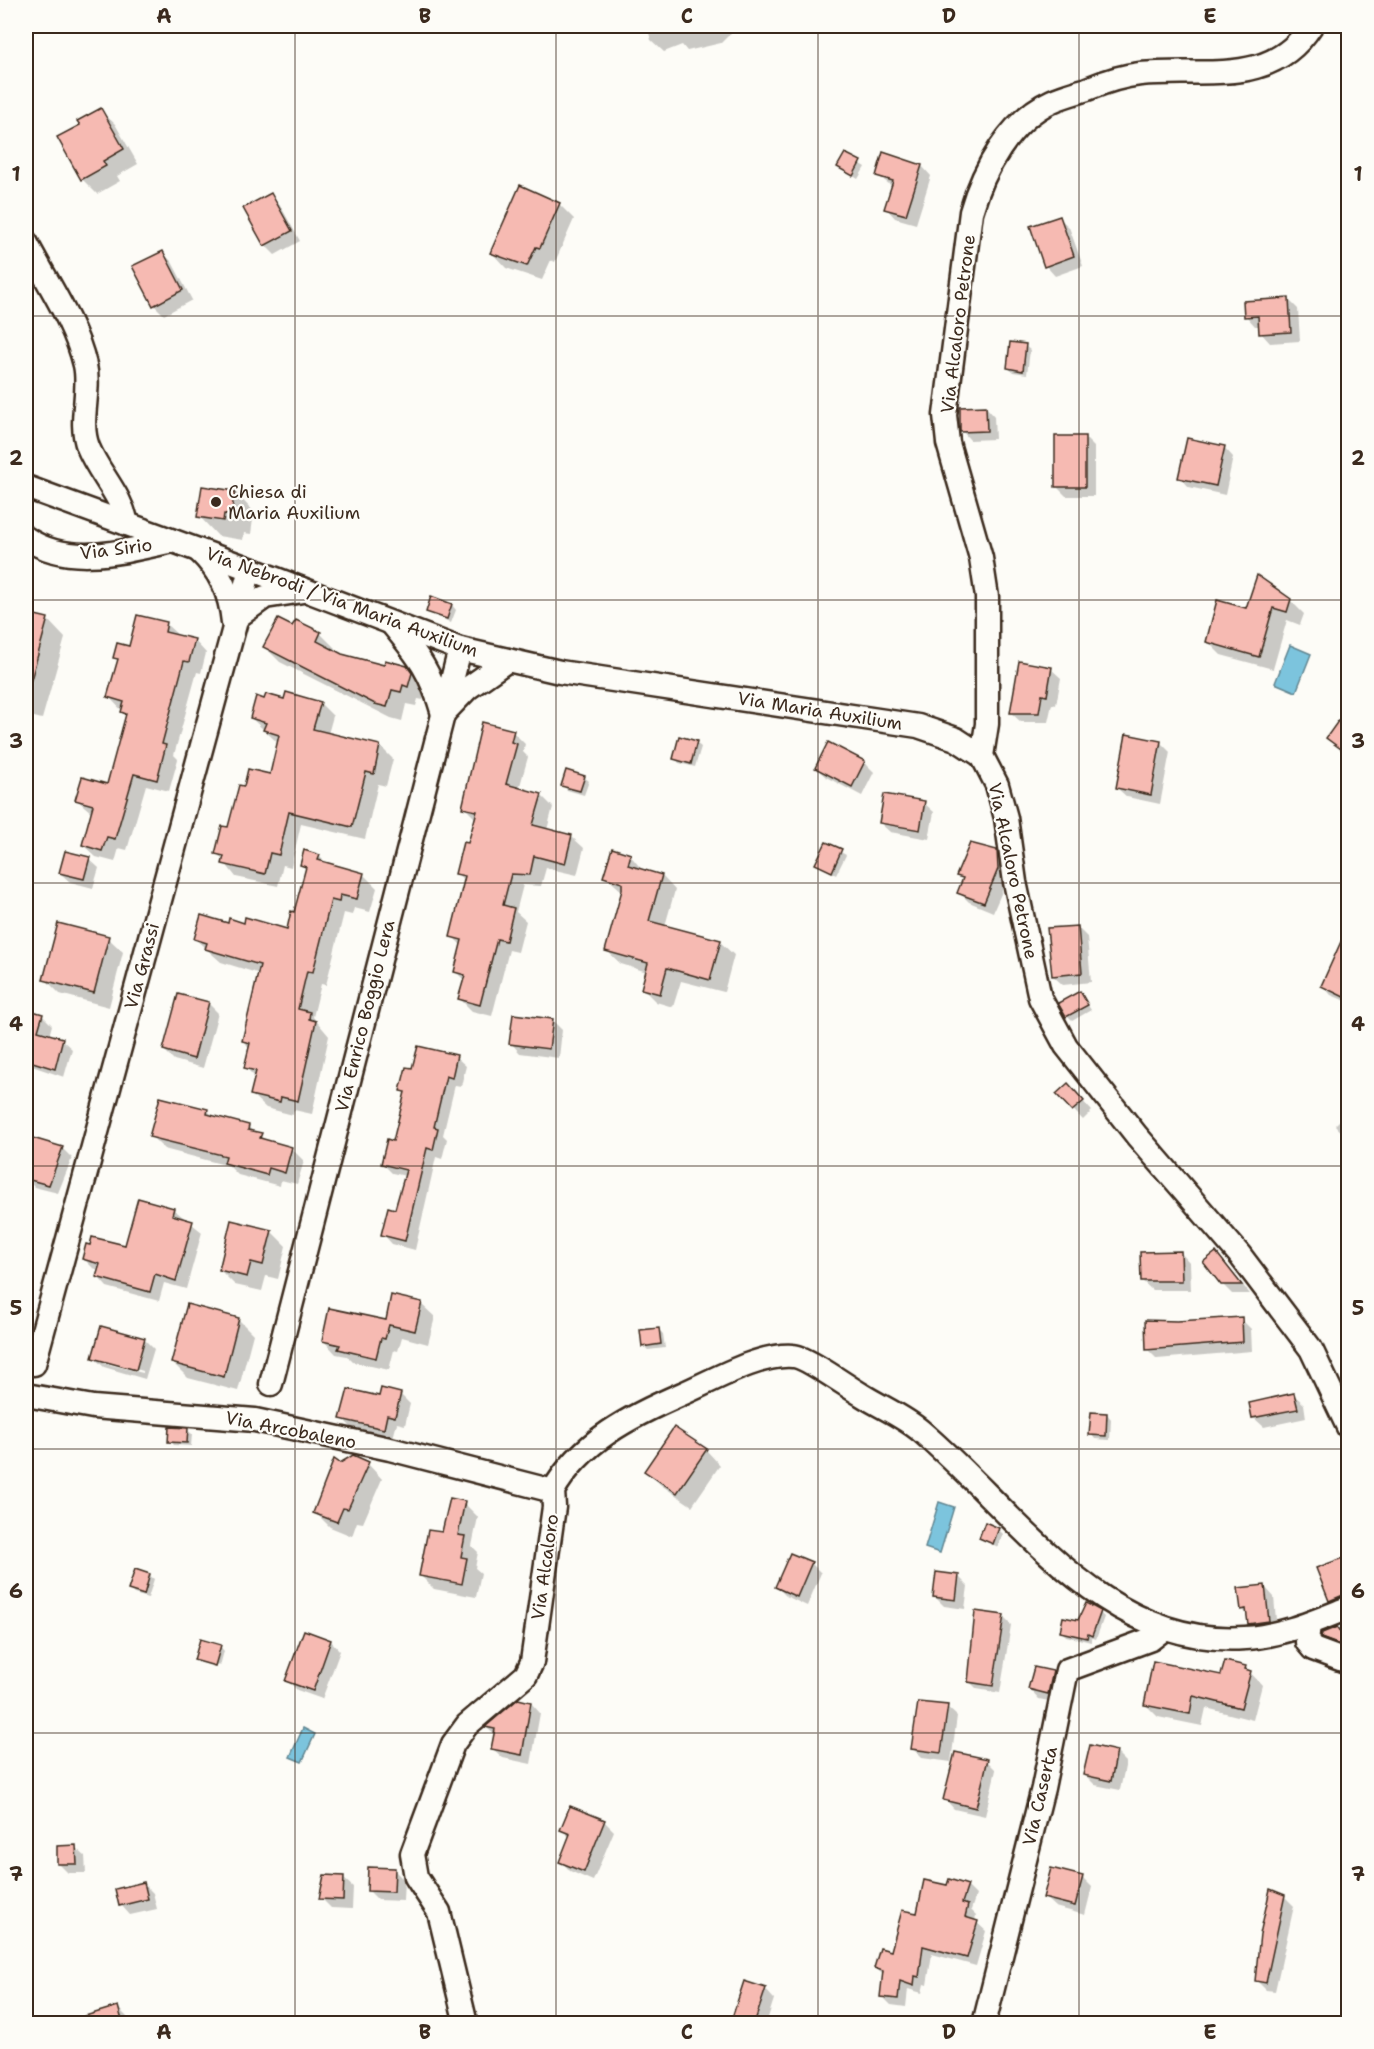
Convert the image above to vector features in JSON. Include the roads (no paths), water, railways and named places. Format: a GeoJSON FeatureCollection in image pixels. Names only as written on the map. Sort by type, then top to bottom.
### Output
{"type":"FeatureCollection","features":[{"type":"Feature","properties":{"kind":"street","name":"Via Alcaloro Petrone"},"geometry":{"type":"LineString","coordinates":[[1311,26],[1301,41],[1283,57],[1261,66],[1118,78],[1051,101],[1028,116],[988,167],[978,186],[971,212],[945,415],[948,443],[981,558],[987,597],[987,724],[982,756],[997,785],[1006,818],[1015,882],[1040,998],[1066,1046],[1137,1136],[1239,1254],[1311,1349],[1348,1427]]}},
{"type":"Feature","properties":{"kind":"street"},"geometry":{"type":"LineString","coordinates":[[26,242],[79,344],[88,385],[85,429],[87,445],[123,505],[127,524]]}},
{"type":"Feature","properties":{"kind":"street","name":"Via Nebrodi / Via Maria Auxilium"},"geometry":{"type":"LineString","coordinates":[[26,487],[460,649],[560,672],[651,686]]}},
{"type":"Feature","properties":{"kind":"street","name":"Via Sirio"},"geometry":{"type":"LineString","coordinates":[[26,538],[73,556],[120,552],[175,541]]}},
{"type":"Feature","properties":{"kind":"street"},"geometry":{"type":"LineString","coordinates":[[198,550],[215,566],[225,586],[235,623],[265,597],[307,591]]}},
{"type":"Feature","properties":{"kind":"street","name":"Via Grassi"},"geometry":{"type":"LineString","coordinates":[[34,1364],[250,569]]}},
{"type":"Feature","properties":{"kind":"street"},"geometry":{"type":"LineString","coordinates":[[391,623],[420,658],[433,680],[443,714],[468,688],[508,660]]}},
{"type":"Feature","properties":{"kind":"street","name":"Via Enrico Boggio Lera"},"geometry":{"type":"LineString","coordinates":[[271,1384],[460,649]]}},
{"type":"Feature","properties":{"kind":"street","name":"Via Maria Auxilium"},"geometry":{"type":"LineString","coordinates":[[651,686],[918,726],[956,739],[982,756]]}},
{"type":"Feature","properties":{"kind":"street","name":"Via Alcaloro"},"geometry":{"type":"LineString","coordinates":[[466,2024],[439,1912],[416,1877],[412,1854],[453,1744],[467,1725],[526,1675],[532,1662],[554,1507],[553,1491],[578,1454],[615,1427],[650,1407],[760,1361],[782,1356],[796,1356],[921,1430],[1075,1579],[1164,1629],[1219,1639],[1247,1638],[1309,1624],[1348,1608]]}},
{"type":"Feature","properties":{"kind":"street","name":"Via Arcobaleno"},"geometry":{"type":"LineString","coordinates":[[26,1395],[93,1407],[255,1419],[390,1449],[553,1491]]}},
{"type":"Feature","properties":{"kind":"street"},"geometry":{"type":"LineString","coordinates":[[1309,1624],[1308,1642],[1313,1649],[1348,1662]]}},
{"type":"Feature","properties":{"kind":"street","name":"Via Caserta"},"geometry":{"type":"LineString","coordinates":[[984,2024],[1043,1788],[1068,1670],[1151,1639],[1164,1629]]}},
{"type":"Feature","properties":{"kind":"water"},"geometry":{"type":"Polygon","coordinates":[[[1290,645],[1311,654],[1296,692],[1275,683],[1290,645]]]}},
{"type":"Feature","properties":{"kind":"water"},"geometry":{"type":"Polygon","coordinates":[[[939,1502],[954,1507],[940,1553],[925,1548],[939,1502]]]}},
{"type":"Feature","properties":{"kind":"water"},"geometry":{"type":"Polygon","coordinates":[[[303,1728],[315,1734],[302,1762],[290,1757],[303,1728]]]}},
{"type":"Feature","properties":{"kind":"place","name":"Chiesa di Maria Auxilium"},"geometry":{"type":"Point","coordinates":[216,502]}}]}
